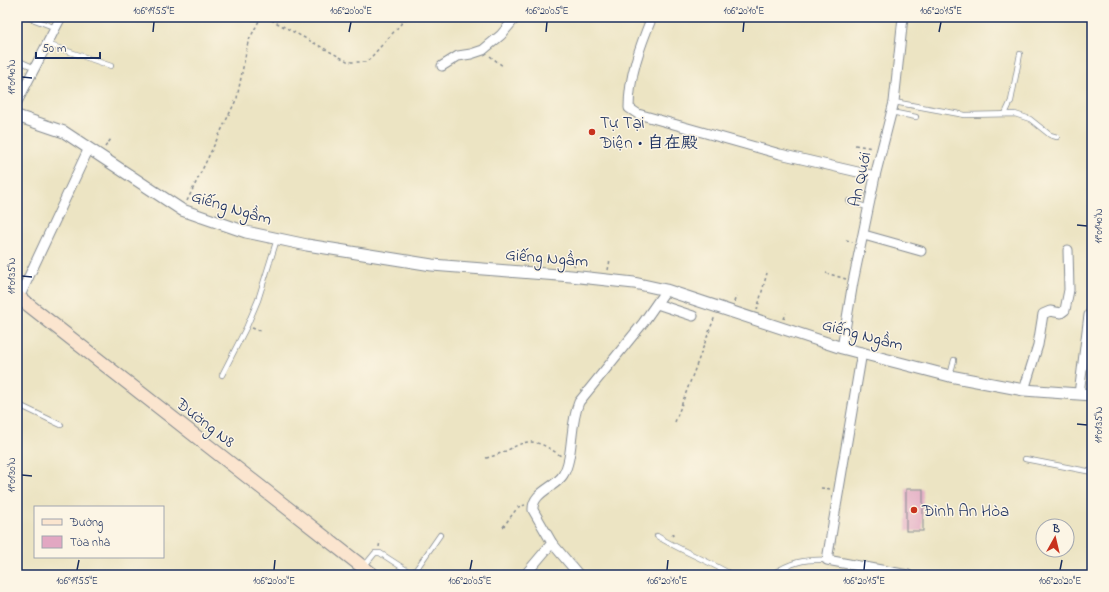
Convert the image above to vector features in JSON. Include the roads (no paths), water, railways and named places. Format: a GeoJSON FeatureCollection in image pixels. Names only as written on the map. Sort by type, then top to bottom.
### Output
{"type":"FeatureCollection","features":[{"type":"Feature","properties":{"kind":"main road","name":"Đường N8"},"geometry":{"type":"LineString","coordinates":[[18,299],[364,572]]}},
{"type":"Feature","properties":{"kind":"street"},"geometry":{"type":"LineString","coordinates":[[17,102],[61,17]]}},
{"type":"Feature","properties":{"kind":"street"},"geometry":{"type":"LineString","coordinates":[[442,66],[458,56],[483,50],[502,35],[516,17]]}},
{"type":"Feature","properties":{"kind":"street"},"geometry":{"type":"LineString","coordinates":[[652,17],[637,56],[629,94],[629,108],[638,114],[780,154],[875,176]]}},
{"type":"Feature","properties":{"kind":"street","name":"An Quới"},"geometry":{"type":"LineString","coordinates":[[842,348],[853,282],[864,235],[875,176],[894,102],[903,17]]}},
{"type":"Feature","properties":{"kind":"street","name":"Giếng Ngầm"},"geometry":{"type":"LineString","coordinates":[[17,116],[64,132],[182,210],[246,232],[307,245],[432,265],[571,276],[634,283],[666,290],[842,348],[950,376],[1024,390],[1092,395]]}},
{"type":"Feature","properties":{"kind":"street"},"geometry":{"type":"LineString","coordinates":[[18,299],[89,148]]}},
{"type":"Feature","properties":{"kind":"street"},"geometry":{"type":"LineString","coordinates":[[864,235],[921,251]]}},
{"type":"Feature","properties":{"kind":"street"},"geometry":{"type":"LineString","coordinates":[[1024,390],[1038,345],[1043,314],[1050,311],[1061,313],[1065,310],[1069,290],[1068,250]]}},
{"type":"Feature","properties":{"kind":"street"},"geometry":{"type":"LineString","coordinates":[[579,575],[552,543],[533,510],[533,505],[538,495],[558,482],[569,463],[573,415],[579,402],[657,304],[666,290]]}},
{"type":"Feature","properties":{"kind":"street"},"geometry":{"type":"LineString","coordinates":[[657,304],[693,316]]}},
{"type":"Feature","properties":{"kind":"street"},"geometry":{"type":"LineString","coordinates":[[1079,394],[1084,345],[1089,315],[1092,311]]}},
{"type":"Feature","properties":{"kind":"street"},"geometry":{"type":"LineString","coordinates":[[862,352],[828,560],[906,575]]}},
{"type":"Feature","properties":{"kind":"street"},"geometry":{"type":"LineString","coordinates":[[525,575],[552,543]]}},
{"type":"Feature","properties":{"kind":"lane"},"geometry":{"type":"LineString","coordinates":[[27,17],[56,28]]}},
{"type":"Feature","properties":{"kind":"lane"},"geometry":{"type":"LineString","coordinates":[[47,44],[111,66]]}},
{"type":"Feature","properties":{"kind":"lane"},"geometry":{"type":"LineString","coordinates":[[1005,114],[1011,101],[1020,54]]}},
{"type":"Feature","properties":{"kind":"lane"},"geometry":{"type":"LineString","coordinates":[[17,60],[35,68]]}},
{"type":"Feature","properties":{"kind":"lane"},"geometry":{"type":"LineString","coordinates":[[894,102],[965,115],[1016,114],[1030,119],[1050,136],[1057,137]]}},
{"type":"Feature","properties":{"kind":"lane"},"geometry":{"type":"LineString","coordinates":[[891,112],[916,117]]}},
{"type":"Feature","properties":{"kind":"lane"},"geometry":{"type":"LineString","coordinates":[[849,202],[869,208]]}},
{"type":"Feature","properties":{"kind":"lane"},"geometry":{"type":"LineString","coordinates":[[222,375],[247,326],[258,300],[277,239]]}},
{"type":"Feature","properties":{"kind":"lane"},"geometry":{"type":"LineString","coordinates":[[950,376],[954,360]]}},
{"type":"Feature","properties":{"kind":"lane"},"geometry":{"type":"LineString","coordinates":[[17,404],[61,425]]}},
{"type":"Feature","properties":{"kind":"lane"},"geometry":{"type":"LineString","coordinates":[[1025,459],[1092,472]]}},
{"type":"Feature","properties":{"kind":"lane"},"geometry":{"type":"LineString","coordinates":[[364,572],[375,553],[380,553],[414,575],[440,535]]}},
{"type":"Feature","properties":{"kind":"lane"},"geometry":{"type":"LineString","coordinates":[[657,536],[680,550],[706,560],[732,575]]}},
{"type":"Feature","properties":{"kind":"lane"},"geometry":{"type":"LineString","coordinates":[[771,575],[794,562],[802,560],[828,560]]}},
{"type":"Feature","properties":{"kind":"place","name":"Tự Tại Điện • 自在殿"},"geometry":{"type":"Point","coordinates":[592,132]}},
{"type":"Feature","properties":{"kind":"place","name":"Đình An Hòa"},"geometry":{"type":"Point","coordinates":[914,510]}}]}
